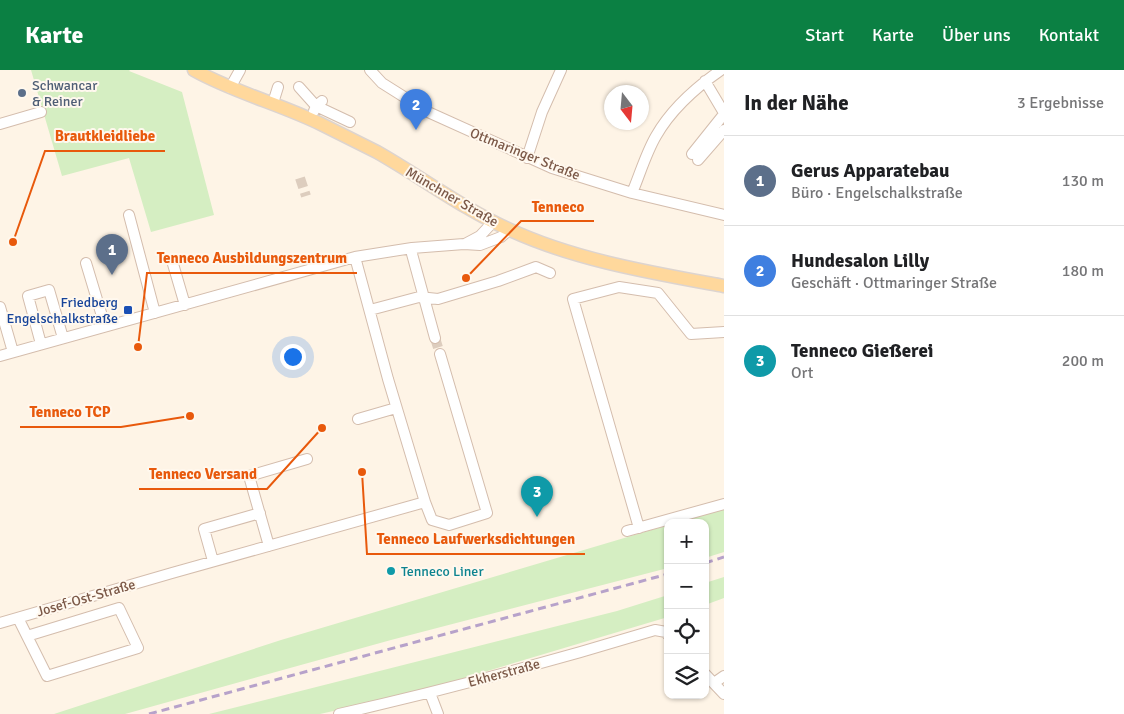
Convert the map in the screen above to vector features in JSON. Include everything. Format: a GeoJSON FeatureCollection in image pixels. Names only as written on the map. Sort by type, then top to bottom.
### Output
{"type":"FeatureCollection","features":[{"type":"Feature","properties":{"kind":"main road","name":"Münchner Straße"},"geometry":{"type":"LineString","coordinates":[[194,70],[230,88],[310,118],[377,152],[509,230],[550,246],[601,260],[724,286]]}},
{"type":"Feature","properties":{"kind":"street"},"geometry":{"type":"LineString","coordinates":[[230,88],[240,70]]}},
{"type":"Feature","properties":{"kind":"street","name":"Ottmaringer Straße"},"geometry":{"type":"LineString","coordinates":[[370,70],[382,83],[428,112],[527,158],[552,168],[632,193],[724,215]]}},
{"type":"Feature","properties":{"kind":"street"},"geometry":{"type":"LineString","coordinates":[[527,158],[542,112],[561,70]]}},
{"type":"Feature","properties":{"kind":"street"},"geometry":{"type":"LineString","coordinates":[[632,193],[656,136],[674,109],[705,81],[721,70]]}},
{"type":"Feature","properties":{"kind":"street"},"geometry":{"type":"LineString","coordinates":[[705,81],[724,114],[695,157],[724,130]]}},
{"type":"Feature","properties":{"kind":"street"},"geometry":{"type":"LineString","coordinates":[[273,103],[278,87]]}},
{"type":"Feature","properties":{"kind":"street"},"geometry":{"type":"LineString","coordinates":[[299,87],[319,103],[350,122]]}},
{"type":"Feature","properties":{"kind":"street"},"geometry":{"type":"LineString","coordinates":[[310,118],[319,103]]}},
{"type":"Feature","properties":{"kind":"street"},"geometry":{"type":"LineString","coordinates":[[0,124],[41,112]]}},
{"type":"Feature","properties":{"kind":"street"},"geometry":{"type":"LineString","coordinates":[[129,215],[155,312]]}},
{"type":"Feature","properties":{"kind":"street"},"geometry":{"type":"LineString","coordinates":[[464,244],[480,236],[493,222]]}},
{"type":"Feature","properties":{"kind":"street"},"geometry":{"type":"LineString","coordinates":[[0,356],[355,257],[412,248],[464,244],[480,245],[501,238],[509,230]]}},
{"type":"Feature","properties":{"kind":"street"},"geometry":{"type":"LineString","coordinates":[[412,248],[435,338]]}},
{"type":"Feature","properties":{"kind":"street"},"geometry":{"type":"LineString","coordinates":[[355,257],[396,408],[425,502],[432,520],[448,525],[487,513],[440,354]]}},
{"type":"Feature","properties":{"kind":"street"},"geometry":{"type":"LineString","coordinates":[[86,263],[105,326]]}},
{"type":"Feature","properties":{"kind":"street"},"geometry":{"type":"LineString","coordinates":[[173,264],[184,304]]}},
{"type":"Feature","properties":{"kind":"street"},"geometry":{"type":"LineString","coordinates":[[370,310],[419,297],[438,298],[498,281],[536,267],[550,273]]}},
{"type":"Feature","properties":{"kind":"street"},"geometry":{"type":"LineString","coordinates":[[639,528],[573,299],[619,286],[658,293],[691,334],[724,332]]}},
{"type":"Feature","properties":{"kind":"street"},"geometry":{"type":"LineString","coordinates":[[42,344],[28,296],[49,290],[63,338]]}},
{"type":"Feature","properties":{"kind":"street"},"geometry":{"type":"LineString","coordinates":[[0,308],[13,352]]}},
{"type":"Feature","properties":{"kind":"street"},"geometry":{"type":"LineString","coordinates":[[358,419],[396,408]]}},
{"type":"Feature","properties":{"kind":"street"},"geometry":{"type":"LineString","coordinates":[[269,546],[249,476],[307,459]]}},
{"type":"Feature","properties":{"kind":"street","name":"Josef-Ost-Straße"},"geometry":{"type":"LineString","coordinates":[[0,623],[172,572],[425,502]]}},
{"type":"Feature","properties":{"kind":"street"},"geometry":{"type":"LineString","coordinates":[[627,531],[724,504]]}},
{"type":"Feature","properties":{"kind":"street"},"geometry":{"type":"LineString","coordinates":[[213,561],[204,529],[260,513]]}},
{"type":"Feature","properties":{"kind":"street"},"geometry":{"type":"LineString","coordinates":[[18,618],[27,636],[47,676],[138,648],[119,608],[27,636]]}},
{"type":"Feature","properties":{"kind":"street","name":"Ekherstraße"},"geometry":{"type":"LineString","coordinates":[[339,714],[430,693],[566,657],[654,630],[664,632]]}},
{"type":"Feature","properties":{"kind":"street"},"geometry":{"type":"LineString","coordinates":[[714,683],[724,676]]}},
{"type":"Feature","properties":{"kind":"street"},"geometry":{"type":"LineString","coordinates":[[709,678],[724,694]]}},
{"type":"Feature","properties":{"kind":"street"},"geometry":{"type":"LineString","coordinates":[[430,693],[438,714]]}},
{"type":"Feature","properties":{"kind":"green space"},"geometry":{"type":"Polygon","coordinates":[[[31,70],[130,70],[182,92],[214,215],[151,232],[129,158],[62,176],[31,70]]]}},
{"type":"Feature","properties":{"kind":"green space"},"geometry":{"type":"Polygon","coordinates":[[[724,509],[724,552],[709,557],[709,519],[690,519],[724,509]]]}},
{"type":"Feature","properties":{"kind":"green space"},"geometry":{"type":"Polygon","coordinates":[[[664,526],[664,569],[391,640],[125,714],[54,714],[281,640],[664,526]]]}},
{"type":"Feature","properties":{"kind":"green space"},"geometry":{"type":"Polygon","coordinates":[[[724,577],[724,598],[709,604],[709,582],[724,577]]]}},
{"type":"Feature","properties":{"kind":"green space"},"geometry":{"type":"Polygon","coordinates":[[[664,596],[664,618],[414,693],[320,714],[209,714],[617,611],[664,596]]]}},
{"type":"Feature","properties":{"kind":"tunnel"},"geometry":{"type":"LineString","coordinates":[[300,178],[306,196]]}},
{"type":"Feature","properties":{"kind":"tunnel"},"geometry":{"type":"LineString","coordinates":[[435,338],[440,354]]}},
{"type":"Feature","properties":{"kind":"railway"},"geometry":{"type":"LineString","coordinates":[[709,562],[724,557]]}},
{"type":"Feature","properties":{"kind":"railway"},"geometry":{"type":"LineString","coordinates":[[149,714],[664,575]]}},
{"type":"Feature","properties":{"kind":"place","name":"Schwancar & Reiner"},"geometry":{"type":"Point","coordinates":[22,93]}},
{"type":"Feature","properties":{"kind":"place","name":"Hundesalon Lilly"},"geometry":{"type":"Point","coordinates":[416,130]}},
{"type":"Feature","properties":{"kind":"place","name":"Brautkleidliebe"},"geometry":{"type":"Point","coordinates":[13,242]}},
{"type":"Feature","properties":{"kind":"place","name":"Gerus Apparatebau"},"geometry":{"type":"Point","coordinates":[112,275]}},
{"type":"Feature","properties":{"kind":"place","name":"Tenneco"},"geometry":{"type":"Point","coordinates":[466,278]}},
{"type":"Feature","properties":{"kind":"place","name":"Friedberg Engelschalkstraße"},"geometry":{"type":"Point","coordinates":[128,310]}},
{"type":"Feature","properties":{"kind":"place","name":"Tenneco Ausbildungszentrum"},"geometry":{"type":"Point","coordinates":[138,347]}},
{"type":"Feature","properties":{"kind":"place","name":"Tenneco TCP"},"geometry":{"type":"Point","coordinates":[190,416]}},
{"type":"Feature","properties":{"kind":"place","name":"Tenneco Versand"},"geometry":{"type":"Point","coordinates":[322,428]}},
{"type":"Feature","properties":{"kind":"place","name":"Tenneco Laufwerksdichtungen"},"geometry":{"type":"Point","coordinates":[362,472]}},
{"type":"Feature","properties":{"kind":"place","name":"Tenneco Gießerei"},"geometry":{"type":"Point","coordinates":[537,517]}},
{"type":"Feature","properties":{"kind":"place","name":"Tenneco Liner"},"geometry":{"type":"Point","coordinates":[391,571]}}]}
